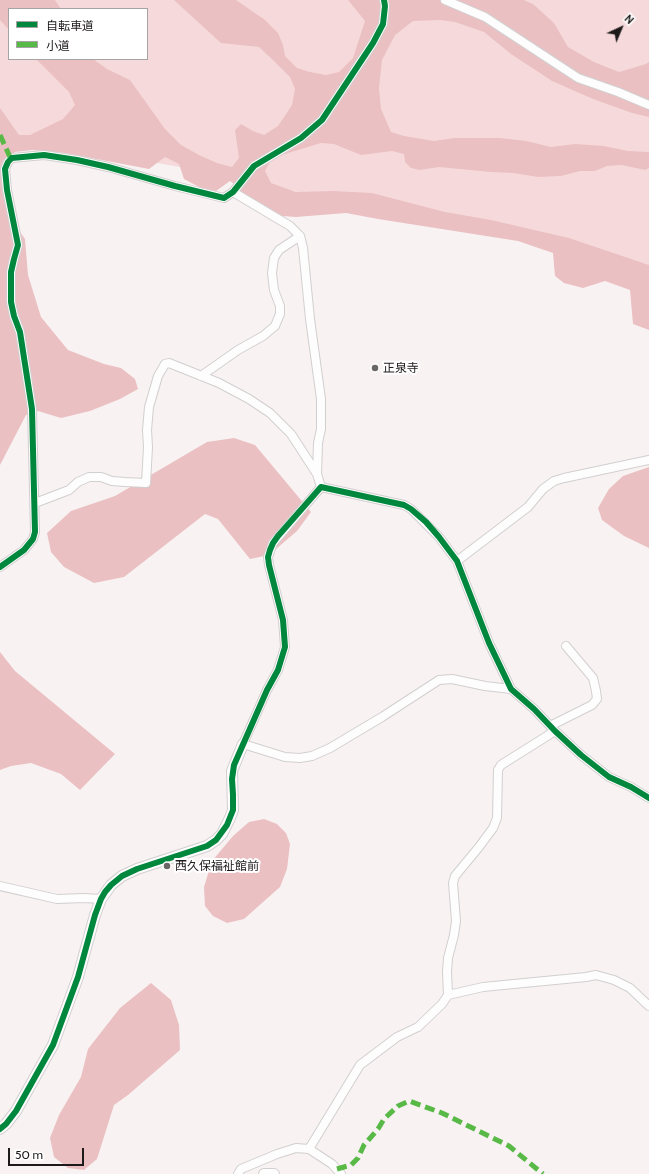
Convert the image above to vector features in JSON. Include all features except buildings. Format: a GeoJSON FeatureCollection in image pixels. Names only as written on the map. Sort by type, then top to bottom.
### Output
{"type":"FeatureCollection","features":[{"type":"Feature","properties":{"kind":"street"},"geometry":{"type":"LineString","coordinates":[[0,566],[24,550],[33,539],[35,532],[32,409],[20,332],[11,302],[11,272],[18,245],[7,190],[5,169],[8,162],[12,158],[44,156],[77,160],[224,198],[233,192],[254,166],[301,138],[322,120],[373,43],[383,24],[384,0]]}},
{"type":"Feature","properties":{"kind":"street"},"geometry":{"type":"LineString","coordinates":[[445,0],[485,17],[578,78],[649,105]]}},
{"type":"Feature","properties":{"kind":"street"},"geometry":{"type":"LineString","coordinates":[[233,192],[290,226],[300,236],[303,248],[310,320],[321,399],[321,429],[318,443],[317,474]]}},
{"type":"Feature","properties":{"kind":"street"},"geometry":{"type":"LineString","coordinates":[[201,376],[238,350],[264,336],[275,326],[280,314],[280,306],[274,290],[272,273],[274,258],[278,250],[300,236]]}},
{"type":"Feature","properties":{"kind":"street"},"geometry":{"type":"LineString","coordinates":[[35,503],[69,490],[78,482],[89,477],[101,476],[112,480],[126,482],[146,482],[148,447],[147,418],[152,394],[165,364],[169,364],[218,383],[237,392],[270,413],[291,434],[317,474],[321,487]]}},
{"type":"Feature","properties":{"kind":"street"},"geometry":{"type":"LineString","coordinates":[[457,561],[466,556],[528,507],[543,489],[554,481],[649,460]]}},
{"type":"Feature","properties":{"kind":"street"},"geometry":{"type":"LineString","coordinates":[[321,487],[404,505],[412,509],[426,522],[457,561],[489,643],[511,689],[534,709],[581,755],[609,777],[631,787],[649,798]]}},
{"type":"Feature","properties":{"kind":"street"},"geometry":{"type":"LineString","coordinates":[[0,1129],[16,1111],[53,1045],[78,977],[94,915],[101,899],[111,885],[122,876],[136,869],[207,846],[222,834],[230,818],[232,810],[232,771],[267,690],[278,670],[285,648],[283,620],[268,565],[270,550],[272,543],[321,487]]}},
{"type":"Feature","properties":{"kind":"street"},"geometry":{"type":"LineString","coordinates":[[308,1149],[360,1065],[397,1037],[418,1026],[436,1011],[448,995],[448,958],[456,921],[453,883],[455,876],[479,848],[493,828],[497,818],[498,770],[501,765],[552,728],[592,705],[596,700],[596,690],[593,678],[566,646]]}},
{"type":"Feature","properties":{"kind":"street"},"geometry":{"type":"LineString","coordinates":[[243,744],[285,757],[306,757],[321,753],[382,718],[439,680],[452,679],[485,686],[511,689]]}},
{"type":"Feature","properties":{"kind":"street"},"geometry":{"type":"LineString","coordinates":[[0,886],[57,899],[101,899]]}},
{"type":"Feature","properties":{"kind":"street"},"geometry":{"type":"LineString","coordinates":[[448,995],[483,987],[596,975],[614,980],[630,988],[649,1006]]}},
{"type":"Feature","properties":{"kind":"street"},"geometry":{"type":"LineString","coordinates":[[238,1174],[241,1169],[296,1148],[308,1149],[332,1164],[341,1174]]}},
{"type":"Feature","properties":{"kind":"street"},"geometry":{"type":"LineString","coordinates":[[264,1174],[274,1174]]}},
{"type":"Feature","properties":{"kind":"shaded area"},"geometry":{"type":"Polygon","coordinates":[[[0,0],[649,0],[649,271],[596,250],[305,194],[247,179],[11,137],[0,159],[0,0]]]}},
{"type":"Feature","properties":{"kind":"shaded area"},"geometry":{"type":"Polygon","coordinates":[[[0,0],[55,0],[60,8],[8,8],[8,29],[0,20],[0,0]]]}},
{"type":"Feature","properties":{"kind":"shaded area"},"geometry":{"type":"Polygon","coordinates":[[[174,0],[236,0],[265,20],[278,33],[283,45],[285,56],[297,68],[326,75],[339,72],[353,58],[365,21],[348,0],[524,0],[533,4],[554,23],[568,47],[594,62],[619,72],[649,62],[649,117],[632,113],[593,99],[552,81],[511,54],[484,32],[455,22],[440,20],[413,21],[395,35],[382,60],[379,88],[381,109],[391,132],[404,136],[434,141],[454,138],[500,138],[526,141],[551,147],[575,144],[604,146],[628,151],[649,152],[649,168],[645,170],[622,165],[607,166],[595,171],[580,171],[561,176],[538,177],[513,173],[439,167],[420,170],[411,168],[405,162],[404,154],[392,151],[361,155],[334,144],[321,143],[271,160],[265,171],[271,183],[296,192],[333,191],[372,193],[445,212],[491,220],[569,238],[649,265],[649,330],[633,324],[630,290],[605,281],[583,288],[564,283],[555,276],[553,253],[518,241],[346,213],[296,217],[282,216],[239,191],[230,181],[216,191],[201,188],[184,179],[179,164],[165,157],[149,169],[65,153],[32,150],[15,152],[6,161],[12,221],[25,239],[28,275],[41,317],[68,350],[104,364],[121,368],[135,379],[138,389],[120,399],[90,411],[61,418],[38,411],[26,415],[0,465],[0,108],[19,135],[30,135],[63,119],[75,105],[69,92],[37,60],[94,60],[107,69],[130,80],[165,129],[181,145],[217,163],[232,167],[239,158],[235,130],[241,124],[264,135],[278,126],[292,105],[295,89],[290,77],[259,47],[221,43],[174,0]]]}},
{"type":"Feature","properties":{"kind":"shaded area"},"geometry":{"type":"Polygon","coordinates":[[[234,438],[255,445],[311,512],[297,531],[269,555],[250,559],[218,519],[205,514],[124,577],[94,583],[64,567],[51,552],[47,533],[71,511],[115,496],[207,442],[234,438]]]}},
{"type":"Feature","properties":{"kind":"shaded area"},"geometry":{"type":"Polygon","coordinates":[[[649,467],[649,548],[624,536],[602,520],[598,508],[609,489],[623,476],[649,467]]]}},
{"type":"Feature","properties":{"kind":"shaded area"},"geometry":{"type":"Polygon","coordinates":[[[0,652],[15,671],[115,754],[80,790],[61,774],[31,763],[11,766],[0,770],[0,652]]]}},
{"type":"Feature","properties":{"kind":"shaded area"},"geometry":{"type":"Polygon","coordinates":[[[264,819],[277,824],[286,833],[290,844],[287,869],[280,887],[244,919],[227,923],[213,916],[205,906],[204,887],[212,861],[233,836],[249,822],[264,819]]]}},
{"type":"Feature","properties":{"kind":"shaded area"},"geometry":{"type":"Polygon","coordinates":[[[151,983],[171,1000],[179,1025],[180,1050],[128,1095],[114,1105],[97,1159],[84,1170],[68,1168],[54,1157],[50,1138],[59,1115],[81,1077],[88,1049],[120,1008],[151,983]]]}},
{"type":"Feature","properties":{"kind":"marked path"},"geometry":{"type":"LineString","coordinates":[[0,135],[10,157]]}},
{"type":"Feature","properties":{"kind":"marked path"},"geometry":{"type":"LineString","coordinates":[[337,1169],[351,1165],[358,1158],[364,1145],[378,1129],[384,1119],[398,1106],[409,1101],[442,1113],[509,1146],[543,1174]]}},
{"type":"Feature","properties":{"kind":"cycle path"},"geometry":{"type":"LineString","coordinates":[[0,567],[24,550],[33,539],[35,532],[32,409],[20,332],[11,302],[11,272],[18,245],[7,190],[5,169],[8,162],[12,158],[44,155],[77,160],[224,198],[233,192],[254,166],[301,138],[322,120],[373,43],[383,24],[385,6],[384,0]]}},
{"type":"Feature","properties":{"kind":"cycle path"},"geometry":{"type":"LineString","coordinates":[[0,1129],[16,1111],[53,1045],[78,977],[95,915],[105,892],[122,876],[137,869],[207,846],[216,840],[227,825],[233,810],[232,779],[234,765],[267,690],[278,670],[285,647],[283,620],[268,557],[273,543],[278,536],[321,487],[404,505],[426,522],[457,561],[489,643],[511,689],[534,709],[581,755],[609,777],[631,787],[649,798]]}},
{"type":"Feature","properties":{"kind":"place","name":"正泉寺"},"geometry":{"type":"Point","coordinates":[375,368]}},
{"type":"Feature","properties":{"kind":"place","name":"西久保福祉館前"},"geometry":{"type":"Point","coordinates":[167,866]}}]}
